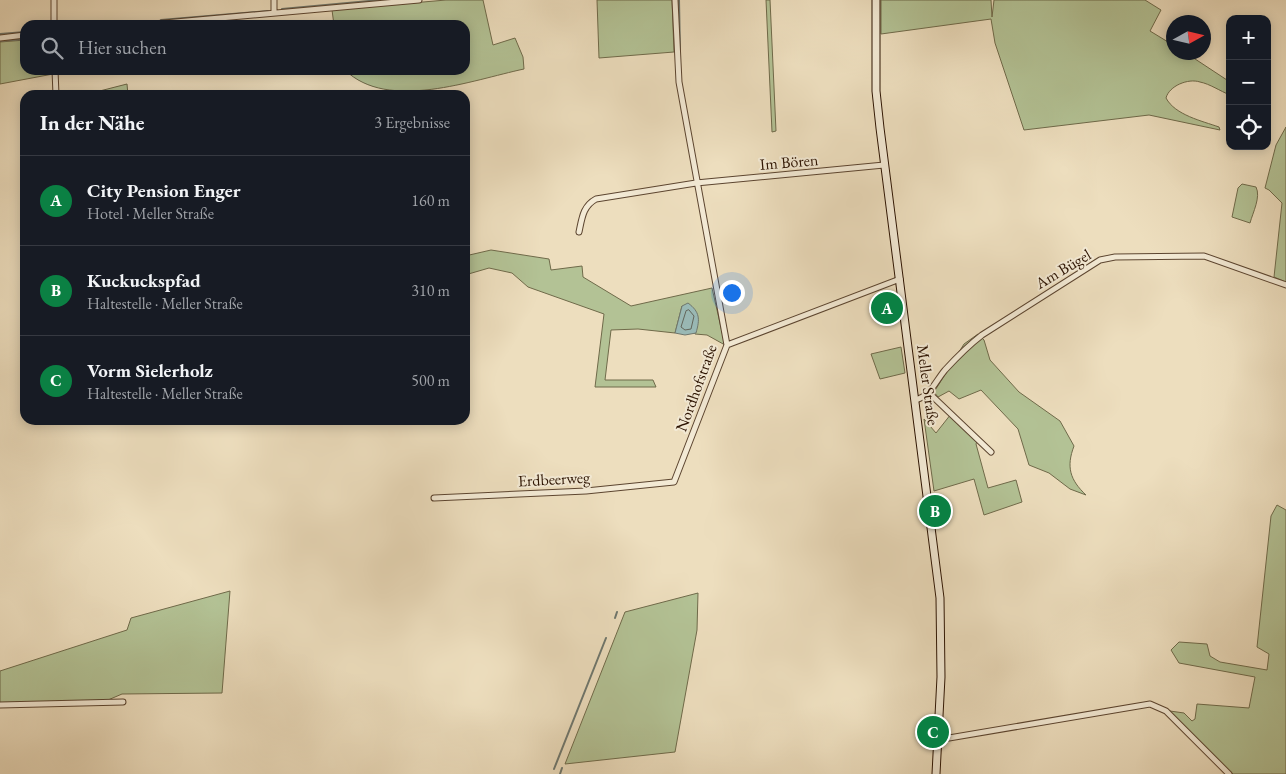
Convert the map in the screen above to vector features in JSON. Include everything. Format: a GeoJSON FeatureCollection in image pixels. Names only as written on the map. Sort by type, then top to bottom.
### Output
{"type":"FeatureCollection","features":[{"type":"Feature","properties":{"kind":"main road","name":"Meller Straße"},"geometry":{"type":"LineString","coordinates":[[876,0],[876,91],[940,598],[941,676],[936,774]]}},
{"type":"Feature","properties":{"kind":"street"},"geometry":{"type":"LineString","coordinates":[[54,0],[54,20]]}},
{"type":"Feature","properties":{"kind":"street"},"geometry":{"type":"LineString","coordinates":[[274,0],[274,13]]}},
{"type":"Feature","properties":{"kind":"street"},"geometry":{"type":"LineString","coordinates":[[197,20],[420,0]]}},
{"type":"Feature","properties":{"kind":"street","name":"Nordhofstraße"},"geometry":{"type":"LineString","coordinates":[[674,482],[727,345],[679,82],[675,0]]}},
{"type":"Feature","properties":{"kind":"street"},"geometry":{"type":"LineString","coordinates":[[0,38],[20,36]]}},
{"type":"Feature","properties":{"kind":"street"},"geometry":{"type":"LineString","coordinates":[[55,75],[56,90]]}},
{"type":"Feature","properties":{"kind":"street","name":"Im Bören"},"geometry":{"type":"LineString","coordinates":[[696,183],[884,165]]}},
{"type":"Feature","properties":{"kind":"street"},"geometry":{"type":"LineString","coordinates":[[580,232],[584,210],[587,205],[596,199],[696,183]]}},
{"type":"Feature","properties":{"kind":"street","name":"Am Bügel"},"geometry":{"type":"LineString","coordinates":[[916,400],[929,393],[944,372],[976,340],[1100,260],[1115,257],[1204,256],[1286,284]]}},
{"type":"Feature","properties":{"kind":"street"},"geometry":{"type":"LineString","coordinates":[[727,345],[900,279]]}},
{"type":"Feature","properties":{"kind":"street"},"geometry":{"type":"LineString","coordinates":[[929,393],[991,452]]}},
{"type":"Feature","properties":{"kind":"street","name":"Erdbeerweg"},"geometry":{"type":"LineString","coordinates":[[434,498],[586,491],[674,482]]}},
{"type":"Feature","properties":{"kind":"street"},"geometry":{"type":"LineString","coordinates":[[0,705],[123,702]]}},
{"type":"Feature","properties":{"kind":"street"},"geometry":{"type":"LineString","coordinates":[[938,738],[949,738],[1150,704],[1166,711],[1229,774]]}},
{"type":"Feature","properties":{"kind":"green space"},"geometry":{"type":"Polygon","coordinates":[[[446,0],[483,0],[493,45],[515,38],[523,57],[524,69],[431,89],[384,89],[363,82],[352,75],[470,75],[470,20],[333,20],[332,10],[446,0]]]}},
{"type":"Feature","properties":{"kind":"green space"},"geometry":{"type":"Polygon","coordinates":[[[597,0],[672,0],[674,52],[599,58],[597,0]]]}},
{"type":"Feature","properties":{"kind":"green space"},"geometry":{"type":"Polygon","coordinates":[[[766,0],[770,0],[776,131],[772,132],[766,0]]]}},
{"type":"Feature","properties":{"kind":"green space"},"geometry":{"type":"Polygon","coordinates":[[[881,0],[991,0],[992,17],[994,0],[1145,0],[1161,10],[1150,31],[1166,41],[1166,60],[1197,60],[1226,79],[1226,93],[1204,83],[1190,81],[1175,87],[1166,98],[1170,104],[1182,113],[1219,127],[1220,130],[1149,115],[1024,130],[995,43],[991,19],[881,34],[881,0]]]}},
{"type":"Feature","properties":{"kind":"green space"},"geometry":{"type":"Polygon","coordinates":[[[20,40],[20,75],[48,75],[0,84],[0,42],[20,40]]]}},
{"type":"Feature","properties":{"kind":"green space"},"geometry":{"type":"Polygon","coordinates":[[[127,84],[128,90],[104,90],[127,84]]]}},
{"type":"Feature","properties":{"kind":"green space"},"geometry":{"type":"Polygon","coordinates":[[[1286,127],[1286,282],[1274,277],[1282,203],[1265,188],[1276,145],[1286,127]]]}},
{"type":"Feature","properties":{"kind":"green space"},"geometry":{"type":"Polygon","coordinates":[[[1242,184],[1256,187],[1258,195],[1250,223],[1232,217],[1238,188],[1242,184]]]}},
{"type":"Feature","properties":{"kind":"green space"},"geometry":{"type":"Polygon","coordinates":[[[491,250],[549,259],[551,270],[582,266],[583,277],[631,306],[712,288],[725,345],[707,335],[695,334],[682,306],[675,333],[638,329],[611,330],[605,380],[653,380],[656,387],[595,387],[604,314],[528,287],[512,273],[489,268],[470,274],[470,255],[491,250]]]}},
{"type":"Feature","properties":{"kind":"green space"},"geometry":{"type":"Polygon","coordinates":[[[978,334],[984,340],[990,360],[1019,392],[1060,421],[1074,446],[1070,460],[1071,473],[1076,484],[1086,495],[1070,489],[1049,473],[1029,465],[1018,429],[981,390],[959,399],[949,391],[938,397],[934,392],[964,344],[978,334]]]}},
{"type":"Feature","properties":{"kind":"green space"},"geometry":{"type":"Polygon","coordinates":[[[901,347],[905,373],[880,379],[871,354],[901,347]]]}},
{"type":"Feature","properties":{"kind":"green space"},"geometry":{"type":"Polygon","coordinates":[[[951,414],[978,439],[976,444],[988,488],[1016,480],[1022,502],[984,515],[974,479],[934,491],[924,419],[936,433],[951,414]]]}},
{"type":"Feature","properties":{"kind":"green space"},"geometry":{"type":"Polygon","coordinates":[[[1277,505],[1286,510],[1286,774],[1233,774],[1170,711],[1184,713],[1192,721],[1195,719],[1197,704],[1249,708],[1255,677],[1179,663],[1171,650],[1179,642],[1207,644],[1210,656],[1220,662],[1267,670],[1269,654],[1257,647],[1271,516],[1277,505]]]}},
{"type":"Feature","properties":{"kind":"green space"},"geometry":{"type":"Polygon","coordinates":[[[230,591],[222,693],[122,694],[108,700],[0,704],[0,671],[127,630],[131,618],[230,591]]]}},
{"type":"Feature","properties":{"kind":"green space"},"geometry":{"type":"Polygon","coordinates":[[[698,593],[697,630],[675,752],[565,764],[625,612],[698,593]]]}},
{"type":"Feature","properties":{"kind":"water"},"geometry":{"type":"Polygon","coordinates":[[[688,303],[698,316],[696,333],[685,335],[675,333],[682,306],[688,303]]]}},
{"type":"Feature","properties":{"kind":"waterway"},"geometry":{"type":"LineString","coordinates":[[282,9],[380,0]]}},
{"type":"Feature","properties":{"kind":"waterway"},"geometry":{"type":"LineString","coordinates":[[679,0],[680,52]]}},
{"type":"Feature","properties":{"kind":"waterway"},"geometry":{"type":"LineString","coordinates":[[161,20],[268,11]]}},
{"type":"Feature","properties":{"kind":"waterway"},"geometry":{"type":"LineString","coordinates":[[0,34],[20,32]]}},
{"type":"Feature","properties":{"kind":"waterway"},"geometry":{"type":"LineString","coordinates":[[0,41],[20,39]]}},
{"type":"Feature","properties":{"kind":"waterway"},"geometry":{"type":"LineString","coordinates":[[615,618],[617,612]]}},
{"type":"Feature","properties":{"kind":"waterway"},"geometry":{"type":"LineString","coordinates":[[554,769],[606,638]]}},
{"type":"Feature","properties":{"kind":"waterway"},"geometry":{"type":"LineString","coordinates":[[560,774],[562,768]]}},
{"type":"Feature","properties":{"kind":"place","name":"City Pension Enger"},"geometry":{"type":"Point","coordinates":[887,308]}},
{"type":"Feature","properties":{"kind":"place","name":"Kuckuckspfad"},"geometry":{"type":"Point","coordinates":[935,511]}},
{"type":"Feature","properties":{"kind":"place","name":"Vorm Sielerholz"},"geometry":{"type":"Point","coordinates":[933,732]}}]}
